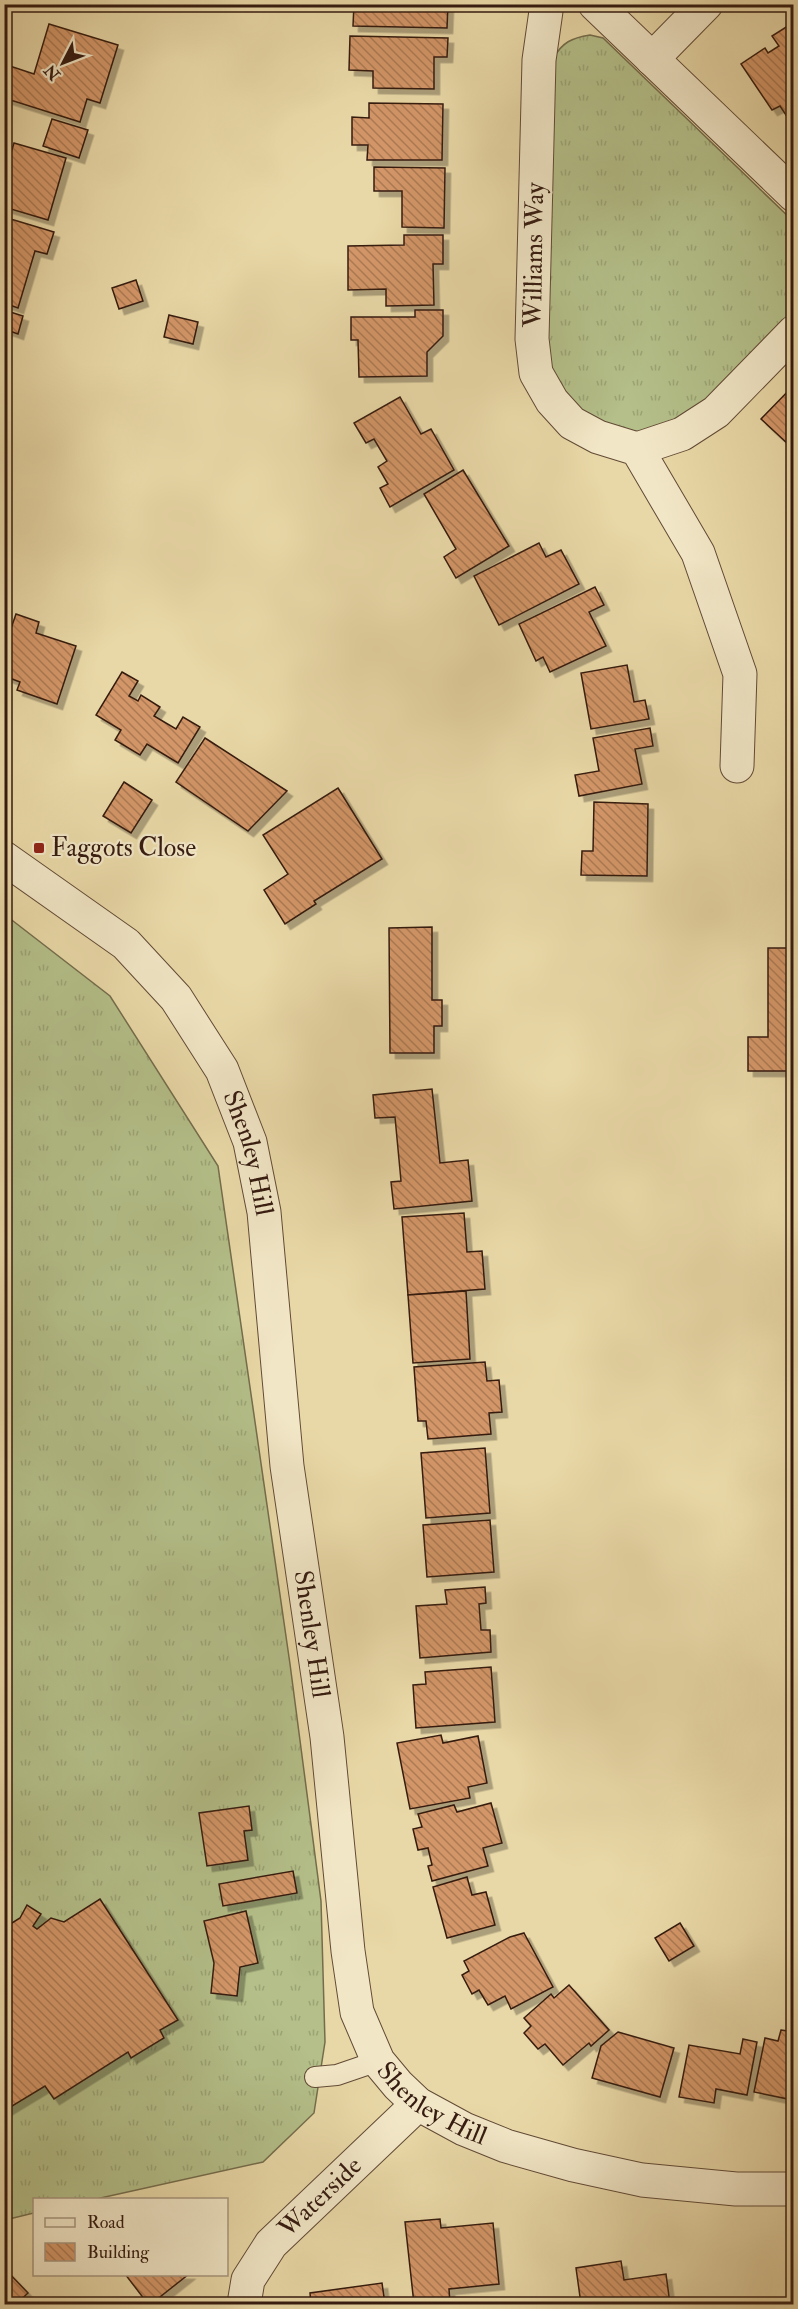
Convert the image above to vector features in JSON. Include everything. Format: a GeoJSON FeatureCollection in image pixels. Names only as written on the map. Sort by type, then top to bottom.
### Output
{"type":"FeatureCollection","features":[{"type":"Feature","properties":{"kind":"street","name":"Williams Way"},"geometry":{"type":"LineString","coordinates":[[547,4],[539,60],[532,339],[536,373],[552,401],[572,423],[598,437],[637,449]]}},
{"type":"Feature","properties":{"kind":"street"},"geometry":{"type":"LineString","coordinates":[[595,4],[794,195]]}},
{"type":"Feature","properties":{"kind":"street"},"geometry":{"type":"LineString","coordinates":[[652,59],[706,4]]}},
{"type":"Feature","properties":{"kind":"street"},"geometry":{"type":"LineString","coordinates":[[737,766],[740,674],[698,553],[637,449],[682,434],[716,412],[794,332]]}},
{"type":"Feature","properties":{"kind":"street","name":"Shenley Hill"},"geometry":{"type":"LineString","coordinates":[[4,858],[126,944],[176,998],[222,1070],[250,1142],[264,1212],[287,1466],[327,1737],[348,1951],[357,2012],[378,2061],[398,2085],[418,2103],[464,2129],[506,2146],[573,2165],[642,2180],[736,2189],[794,2189]]}},
{"type":"Feature","properties":{"kind":"street","name":"Waterside"},"geometry":{"type":"LineString","coordinates":[[244,2304],[248,2280],[271,2244],[418,2103]]}},
{"type":"Feature","properties":{"kind":"lane"},"geometry":{"type":"LineString","coordinates":[[315,2077],[337,2075],[378,2061]]}},
{"type":"Feature","properties":{"kind":"green space"},"geometry":{"type":"Polygon","coordinates":[[[590,35],[603,38],[793,221],[793,314],[703,408],[671,427],[638,432],[588,419],[566,399],[545,353],[553,59],[560,48],[568,42],[590,35]]]}},
{"type":"Feature","properties":{"kind":"green space"},"geometry":{"type":"Polygon","coordinates":[[[4,914],[110,996],[218,1166],[290,1664],[321,1901],[325,2042],[314,2113],[263,2162],[101,2198],[33,2198],[33,2213],[5,2220],[4,914]]]}},
{"type":"Feature","properties":{"kind":"building"},"geometry":{"type":"Polygon","coordinates":[[[354,4],[448,4],[447,28],[353,26],[354,4]]]}},
{"type":"Feature","properties":{"kind":"building"},"geometry":{"type":"Polygon","coordinates":[[[794,22],[794,127],[780,106],[772,110],[741,64],[765,48],[768,53],[779,46],[772,36],[794,22]]]}},
{"type":"Feature","properties":{"kind":"building"},"geometry":{"type":"Polygon","coordinates":[[[49,24],[118,45],[100,103],[87,99],[80,122],[4,98],[4,64],[34,74],[49,24]]]}},
{"type":"Feature","properties":{"kind":"building"},"geometry":{"type":"Polygon","coordinates":[[[350,36],[448,38],[447,57],[434,57],[434,89],[373,88],[373,71],[349,70],[350,36]]]}},
{"type":"Feature","properties":{"kind":"building"},"geometry":{"type":"Polygon","coordinates":[[[369,103],[443,104],[442,160],[367,160],[368,145],[352,145],[352,117],[369,118],[369,103]]]}},
{"type":"Feature","properties":{"kind":"building"},"geometry":{"type":"Polygon","coordinates":[[[52,119],[88,130],[79,158],[43,146],[52,119]]]}},
{"type":"Feature","properties":{"kind":"building"},"geometry":{"type":"Polygon","coordinates":[[[14,143],[66,158],[48,220],[4,207],[4,165],[7,166],[14,143]]]}},
{"type":"Feature","properties":{"kind":"building"},"geometry":{"type":"Polygon","coordinates":[[[374,167],[445,168],[444,228],[402,227],[402,191],[374,191],[374,167]]]}},
{"type":"Feature","properties":{"kind":"building"},"geometry":{"type":"Polygon","coordinates":[[[4,217],[54,232],[47,254],[35,251],[18,308],[4,303],[4,217]]]}},
{"type":"Feature","properties":{"kind":"building"},"geometry":{"type":"Polygon","coordinates":[[[404,235],[443,235],[443,264],[433,264],[434,305],[386,306],[386,289],[348,290],[348,246],[404,245],[404,235]]]}},
{"type":"Feature","properties":{"kind":"building"},"geometry":{"type":"Polygon","coordinates":[[[136,280],[143,301],[119,309],[112,288],[136,280]]]}},
{"type":"Feature","properties":{"kind":"building"},"geometry":{"type":"Polygon","coordinates":[[[4,310],[23,316],[18,334],[7,330],[4,338],[4,310]]]}},
{"type":"Feature","properties":{"kind":"building"},"geometry":{"type":"Polygon","coordinates":[[[415,310],[443,310],[443,336],[427,352],[427,376],[359,377],[358,340],[351,340],[351,317],[415,317],[415,310]]]}},
{"type":"Feature","properties":{"kind":"building"},"geometry":{"type":"Polygon","coordinates":[[[169,315],[198,322],[193,344],[164,337],[169,315]]]}},
{"type":"Feature","properties":{"kind":"building"},"geometry":{"type":"Polygon","coordinates":[[[794,385],[794,438],[788,444],[761,419],[794,385]]]}},
{"type":"Feature","properties":{"kind":"building"},"geometry":{"type":"Polygon","coordinates":[[[400,397],[421,434],[431,429],[454,470],[390,507],[380,488],[388,484],[378,467],[387,461],[374,439],[366,443],[354,423],[400,397]]]}},
{"type":"Feature","properties":{"kind":"building"},"geometry":{"type":"Polygon","coordinates":[[[463,470],[509,546],[456,578],[444,557],[456,549],[424,494],[463,470]]]}},
{"type":"Feature","properties":{"kind":"building"},"geometry":{"type":"Polygon","coordinates":[[[539,543],[546,557],[561,550],[579,584],[499,625],[474,576],[539,543]]]}},
{"type":"Feature","properties":{"kind":"building"},"geometry":{"type":"Polygon","coordinates":[[[595,587],[604,605],[589,612],[606,646],[550,672],[543,657],[536,661],[519,624],[595,587]]]}},
{"type":"Feature","properties":{"kind":"building"},"geometry":{"type":"Polygon","coordinates":[[[16,614],[39,622],[36,633],[76,646],[57,704],[17,690],[20,682],[4,676],[4,636],[8,637],[16,614]]]}},
{"type":"Feature","properties":{"kind":"building"},"geometry":{"type":"Polygon","coordinates":[[[627,665],[634,702],[645,700],[649,719],[591,729],[581,673],[627,665]]]}},
{"type":"Feature","properties":{"kind":"building"},"geometry":{"type":"Polygon","coordinates":[[[122,672],[138,681],[129,696],[138,701],[141,695],[160,707],[154,716],[176,729],[183,717],[200,727],[178,763],[147,744],[140,755],[115,740],[121,730],[96,715],[122,672]]]}},
{"type":"Feature","properties":{"kind":"building"},"geometry":{"type":"Polygon","coordinates":[[[650,728],[653,746],[635,749],[642,784],[579,796],[575,775],[599,771],[593,738],[650,728]]]}},
{"type":"Feature","properties":{"kind":"building"},"geometry":{"type":"Polygon","coordinates":[[[205,738],[287,791],[248,831],[176,782],[205,738]]]}},
{"type":"Feature","properties":{"kind":"building"},"geometry":{"type":"Polygon","coordinates":[[[124,782],[152,800],[131,833],[103,816],[124,782]]]}},
{"type":"Feature","properties":{"kind":"building"},"geometry":{"type":"Polygon","coordinates":[[[338,788],[382,859],[314,901],[316,904],[285,924],[264,890],[288,874],[263,835],[338,788]]]}},
{"type":"Feature","properties":{"kind":"building"},"geometry":{"type":"Polygon","coordinates":[[[594,802],[648,804],[647,876],[581,875],[582,851],[593,851],[594,802]]]}},
{"type":"Feature","properties":{"kind":"building"},"geometry":{"type":"Polygon","coordinates":[[[432,927],[432,1000],[442,1000],[442,1026],[434,1026],[434,1053],[390,1053],[389,928],[432,927]]]}},
{"type":"Feature","properties":{"kind":"building"},"geometry":{"type":"Polygon","coordinates":[[[768,948],[794,948],[794,1071],[748,1071],[748,1037],[768,1037],[768,948]]]}},
{"type":"Feature","properties":{"kind":"building"},"geometry":{"type":"Polygon","coordinates":[[[432,1089],[440,1163],[468,1160],[472,1201],[394,1209],[391,1182],[401,1181],[395,1117],[375,1118],[373,1095],[432,1089]]]}},
{"type":"Feature","properties":{"kind":"building"},"geometry":{"type":"Polygon","coordinates":[[[464,1213],[467,1252],[482,1251],[485,1289],[408,1295],[402,1217],[464,1213]]]}},
{"type":"Feature","properties":{"kind":"building"},"geometry":{"type":"Polygon","coordinates":[[[466,1291],[470,1359],[413,1363],[408,1295],[466,1291]]]}},
{"type":"Feature","properties":{"kind":"building"},"geometry":{"type":"Polygon","coordinates":[[[485,1362],[487,1381],[499,1380],[502,1412],[489,1413],[491,1434],[428,1439],[426,1421],[418,1421],[414,1367],[485,1362]]]}},
{"type":"Feature","properties":{"kind":"building"},"geometry":{"type":"Polygon","coordinates":[[[485,1448],[490,1513],[426,1518],[421,1453],[485,1448]]]}},
{"type":"Feature","properties":{"kind":"building"},"geometry":{"type":"Polygon","coordinates":[[[490,1520],[494,1572],[427,1577],[423,1525],[490,1520]]]}},
{"type":"Feature","properties":{"kind":"building"},"geometry":{"type":"Polygon","coordinates":[[[485,1587],[486,1603],[479,1604],[481,1630],[490,1630],[491,1652],[420,1658],[416,1606],[447,1604],[445,1590],[485,1587]]]}},
{"type":"Feature","properties":{"kind":"building"},"geometry":{"type":"Polygon","coordinates":[[[491,1667],[495,1722],[416,1728],[413,1685],[426,1684],[425,1672],[491,1667]]]}},
{"type":"Feature","properties":{"kind":"building"},"geometry":{"type":"Polygon","coordinates":[[[441,1735],[443,1743],[478,1736],[487,1783],[468,1787],[470,1798],[410,1809],[397,1743],[441,1735]]]}},
{"type":"Feature","properties":{"kind":"building"},"geometry":{"type":"Polygon","coordinates":[[[491,1803],[502,1843],[483,1848],[488,1866],[432,1881],[428,1866],[432,1865],[428,1848],[418,1850],[413,1829],[422,1827],[418,1814],[454,1805],[457,1812],[491,1803]]]}},
{"type":"Feature","properties":{"kind":"building"},"geometry":{"type":"Polygon","coordinates":[[[249,1806],[252,1830],[244,1831],[248,1860],[207,1866],[199,1813],[249,1806]]]}},
{"type":"Feature","properties":{"kind":"building"},"geometry":{"type":"Polygon","coordinates":[[[293,1871],[297,1893],[223,1906],[219,1884],[293,1871]]]}},
{"type":"Feature","properties":{"kind":"building"},"geometry":{"type":"Polygon","coordinates":[[[467,1877],[472,1895],[486,1892],[495,1925],[447,1938],[433,1887],[467,1877]]]}},
{"type":"Feature","properties":{"kind":"building"},"geometry":{"type":"Polygon","coordinates":[[[100,1899],[178,2020],[160,2030],[164,2038],[131,2058],[128,2052],[54,2099],[45,2086],[4,2111],[4,1928],[20,1918],[27,1905],[41,1914],[33,1926],[37,1929],[51,1918],[64,1922],[100,1899]]]}},
{"type":"Feature","properties":{"kind":"building"},"geometry":{"type":"Polygon","coordinates":[[[246,1911],[258,1963],[240,1967],[237,1996],[211,1993],[214,1963],[204,1921],[246,1911]]]}},
{"type":"Feature","properties":{"kind":"building"},"geometry":{"type":"Polygon","coordinates":[[[680,1923],[694,1946],[669,1961],[655,1938],[680,1923]]]}},
{"type":"Feature","properties":{"kind":"building"},"geometry":{"type":"Polygon","coordinates":[[[524,1933],[553,1987],[511,2009],[505,1996],[488,2005],[479,1990],[472,1994],[462,1975],[469,1971],[464,1961],[510,1937],[524,1933]]]}},
{"type":"Feature","properties":{"kind":"building"},"geometry":{"type":"Polygon","coordinates":[[[569,1985],[609,2030],[591,2046],[589,2043],[563,2065],[545,2044],[538,2049],[524,2033],[531,2026],[524,2018],[551,1994],[554,1998],[569,1985]]]}},
{"type":"Feature","properties":{"kind":"building"},"geometry":{"type":"Polygon","coordinates":[[[781,2030],[794,2032],[794,2092],[790,2091],[788,2099],[754,2092],[765,2038],[778,2041],[781,2030]]]}},
{"type":"Feature","properties":{"kind":"building"},"geometry":{"type":"Polygon","coordinates":[[[618,2032],[674,2048],[660,2097],[592,2078],[601,2046],[618,2032]]]}},
{"type":"Feature","properties":{"kind":"building"},"geometry":{"type":"Polygon","coordinates":[[[743,2039],[757,2042],[747,2095],[716,2089],[714,2103],[679,2097],[689,2045],[740,2054],[743,2039]]]}},
{"type":"Feature","properties":{"kind":"building"},"geometry":{"type":"Polygon","coordinates":[[[440,2219],[441,2228],[493,2223],[499,2284],[449,2289],[450,2304],[414,2304],[405,2222],[440,2219]]]}},
{"type":"Feature","properties":{"kind":"building"},"geometry":{"type":"Polygon","coordinates":[[[621,2261],[624,2280],[666,2274],[670,2304],[581,2304],[576,2268],[621,2261]]]}},
{"type":"Feature","properties":{"kind":"building"},"geometry":{"type":"Polygon","coordinates":[[[4,2268],[28,2293],[16,2304],[4,2304],[4,2268]]]}},
{"type":"Feature","properties":{"kind":"building"},"geometry":{"type":"Polygon","coordinates":[[[127,2276],[186,2276],[151,2304],[148,2304],[127,2276]]]}},
{"type":"Feature","properties":{"kind":"building"},"geometry":{"type":"Polygon","coordinates":[[[382,2283],[385,2304],[311,2304],[310,2293],[382,2283]]]}},
{"type":"Feature","properties":{"kind":"place","name":"Faggots Close"},"geometry":{"type":"Point","coordinates":[39,848]}}]}
